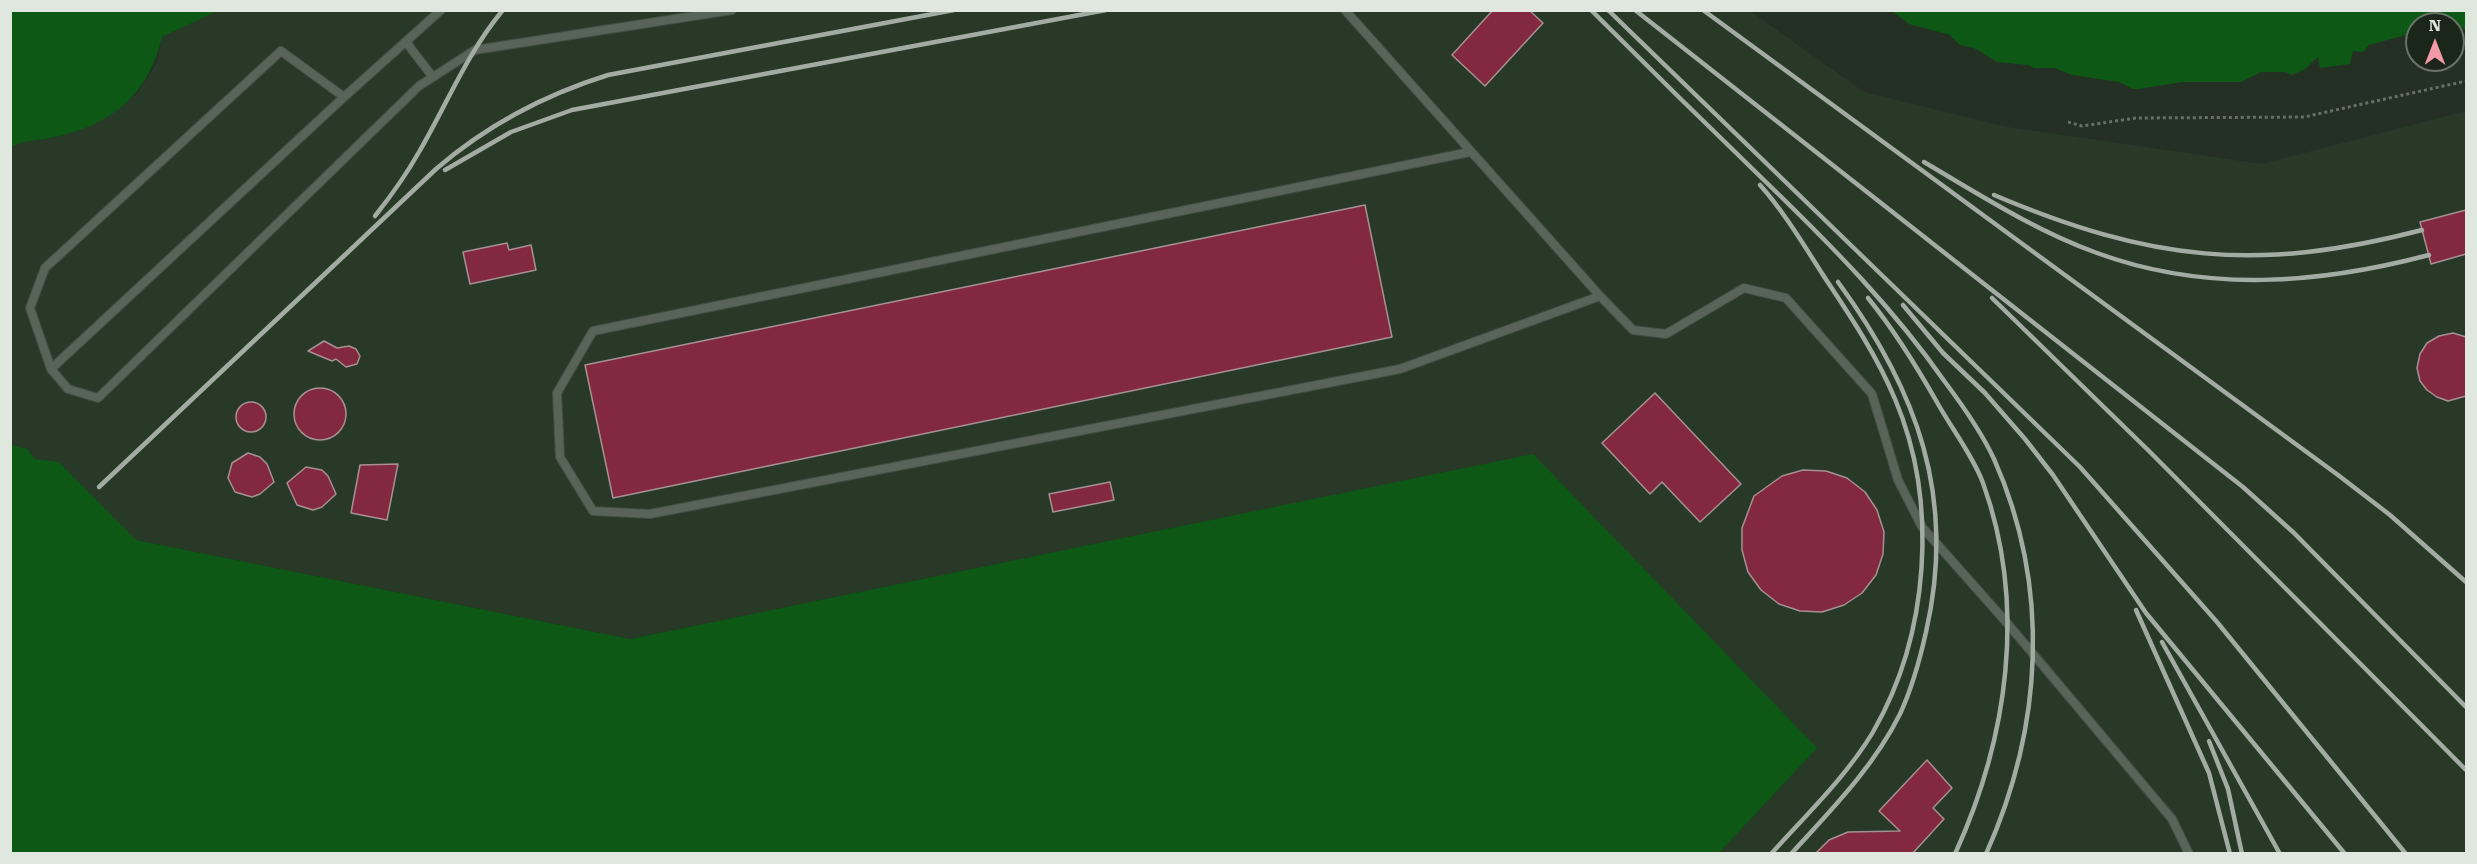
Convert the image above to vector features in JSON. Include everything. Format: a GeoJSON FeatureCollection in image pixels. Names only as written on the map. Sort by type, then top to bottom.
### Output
{"type":"FeatureCollection","features":[{"type":"Feature","properties":{"kind":"lane"},"geometry":{"type":"LineString","coordinates":[[51,369],[441,10]]}},
{"type":"Feature","properties":{"kind":"lane"},"geometry":{"type":"LineString","coordinates":[[344,97],[281,51],[45,268],[30,308],[51,369],[68,389],[98,398],[419,86],[475,50],[732,10]]}},
{"type":"Feature","properties":{"kind":"lane"},"geometry":{"type":"LineString","coordinates":[[1345,10],[1599,296],[1633,330],[1666,334],[1744,288],[1786,298],[1872,394],[1898,480],[1922,527],[2007,623],[2172,819],[2189,854]]}},
{"type":"Feature","properties":{"kind":"lane"},"geometry":{"type":"LineString","coordinates":[[406,42],[432,76]]}},
{"type":"Feature","properties":{"kind":"lane"},"geometry":{"type":"LineString","coordinates":[[1470,152],[593,331],[557,393],[560,457],[593,510],[650,514],[1400,369],[1599,296]]}},
{"type":"Feature","properties":{"kind":"path"},"geometry":{"type":"LineString","coordinates":[[2068,122],[2082,126],[2136,118],[2304,117],[2466,81]]}},
{"type":"Feature","properties":{"kind":"shaded area"},"geometry":{"type":"Polygon","coordinates":[[[11,10],[217,11],[162,37],[148,75],[125,104],[110,115],[75,132],[11,147],[11,10]]]}},
{"type":"Feature","properties":{"kind":"shaded area"},"geometry":{"type":"Polygon","coordinates":[[[217,10],[1749,10],[1864,92],[2007,127],[2262,164],[2466,111],[2466,853],[1719,853],[1817,748],[1222,518],[630,639],[136,540],[59,462],[35,459],[27,449],[11,444],[10,147],[20,141],[54,138],[137,94],[157,62],[162,37],[217,10]]]}},
{"type":"Feature","properties":{"kind":"shaded area"},"geometry":{"type":"Polygon","coordinates":[[[2466,10],[2466,31],[2465,12],[2405,12],[2405,35],[2369,45],[2363,52],[2353,51],[2350,64],[2320,68],[2318,57],[2305,69],[2292,75],[2285,72],[2261,72],[2241,82],[2183,82],[2133,89],[2119,82],[2072,75],[2055,68],[2034,68],[2028,65],[1997,62],[1974,48],[1960,45],[1950,35],[1909,24],[1892,11],[2466,10]]]}},
{"type":"Feature","properties":{"kind":"shaded area"},"geometry":{"type":"Polygon","coordinates":[[[10,444],[27,449],[35,459],[59,462],[136,540],[630,639],[1533,454],[1817,748],[1719,853],[11,853],[10,444]]]}},
{"type":"Feature","properties":{"kind":"building"},"geometry":{"type":"Polygon","coordinates":[[[1493,10],[1529,10],[1543,23],[1485,86],[1452,55],[1493,10]]]}},
{"type":"Feature","properties":{"kind":"building"},"geometry":{"type":"Polygon","coordinates":[[[1365,205],[1392,337],[613,498],[585,365],[1365,205]]]}},
{"type":"Feature","properties":{"kind":"building"},"geometry":{"type":"Polygon","coordinates":[[[2466,210],[2466,254],[2431,264],[2420,222],[2466,210]]]}},
{"type":"Feature","properties":{"kind":"building"},"geometry":{"type":"Polygon","coordinates":[[[507,243],[509,250],[531,245],[536,270],[470,284],[463,252],[507,243]]]}},
{"type":"Feature","properties":{"kind":"building"},"geometry":{"type":"Polygon","coordinates":[[[2453,333],[2466,337],[2466,396],[2448,401],[2427,390],[2420,381],[2417,368],[2420,354],[2427,343],[2439,336],[2453,333]]]}},
{"type":"Feature","properties":{"kind":"building"},"geometry":{"type":"Polygon","coordinates":[[[324,341],[337,348],[349,346],[356,349],[360,356],[357,364],[346,367],[336,359],[332,361],[308,351],[324,341]]]}},
{"type":"Feature","properties":{"kind":"building"},"geometry":{"type":"Polygon","coordinates":[[[315,388],[325,388],[334,392],[342,400],[346,414],[342,428],[334,436],[325,440],[315,440],[306,436],[298,428],[294,419],[294,409],[298,400],[306,392],[315,388]]]}},
{"type":"Feature","properties":{"kind":"building"},"geometry":{"type":"Polygon","coordinates":[[[1655,393],[1741,484],[1700,522],[1662,482],[1650,494],[1602,443],[1655,393]]]}},
{"type":"Feature","properties":{"kind":"building"},"geometry":{"type":"Polygon","coordinates":[[[251,402],[262,406],[266,417],[262,428],[251,432],[240,428],[236,417],[240,406],[251,402]]]}},
{"type":"Feature","properties":{"kind":"building"},"geometry":{"type":"Polygon","coordinates":[[[248,453],[260,457],[267,464],[274,482],[260,494],[252,497],[235,492],[228,478],[232,463],[248,453]]]}},
{"type":"Feature","properties":{"kind":"building"},"geometry":{"type":"Polygon","coordinates":[[[398,464],[387,520],[351,513],[360,465],[398,464]]]}},
{"type":"Feature","properties":{"kind":"building"},"geometry":{"type":"Polygon","coordinates":[[[306,467],[322,470],[328,476],[336,494],[322,507],[313,510],[297,505],[287,483],[306,467]]]}},
{"type":"Feature","properties":{"kind":"building"},"geometry":{"type":"Polygon","coordinates":[[[1803,470],[1826,471],[1847,478],[1865,492],[1877,510],[1884,532],[1883,554],[1876,575],[1862,593],[1844,605],[1822,612],[1800,611],[1779,604],[1761,590],[1748,572],[1742,550],[1742,528],[1754,496],[1782,476],[1803,470]]]}},
{"type":"Feature","properties":{"kind":"building"},"geometry":{"type":"Polygon","coordinates":[[[1110,482],[1114,500],[1053,512],[1049,494],[1110,482]]]}},
{"type":"Feature","properties":{"kind":"building"},"geometry":{"type":"Polygon","coordinates":[[[1927,760],[1952,788],[1933,808],[1944,819],[1912,854],[1815,854],[1829,840],[1848,832],[1900,831],[1879,811],[1927,760]]]}},
{"type":"Feature","properties":{"kind":"railway"},"geometry":{"type":"LineString","coordinates":[[375,216],[409,169],[468,61],[503,10]]}},
{"type":"Feature","properties":{"kind":"railway"},"geometry":{"type":"LineString","coordinates":[[99,487],[436,169],[475,139],[517,113],[561,92],[608,75],[954,10]]}},
{"type":"Feature","properties":{"kind":"railway"},"geometry":{"type":"LineString","coordinates":[[445,170],[511,132],[572,110],[1106,10]]}},
{"type":"Feature","properties":{"kind":"railway"},"geometry":{"type":"LineString","coordinates":[[1591,10],[1862,279],[1925,355],[1971,419],[1994,459],[2012,508],[2025,557],[2032,607],[2033,657],[2029,707],[2019,757],[2005,806],[1986,854]]}},
{"type":"Feature","properties":{"kind":"railway"},"geometry":{"type":"LineString","coordinates":[[1608,10],[2080,467],[2217,622],[2406,854]]}},
{"type":"Feature","properties":{"kind":"railway"},"geometry":{"type":"LineString","coordinates":[[1635,10],[2243,487],[2294,533],[2466,707]]}},
{"type":"Feature","properties":{"kind":"railway"},"geometry":{"type":"LineString","coordinates":[[1703,10],[2338,475],[2390,515],[2466,582]]}},
{"type":"Feature","properties":{"kind":"railway"},"geometry":{"type":"LineString","coordinates":[[1924,162],[2009,212],[2074,244],[2138,266],[2179,274],[2221,279],[2304,278],[2346,273],[2429,255]]}},
{"type":"Feature","properties":{"kind":"railway"},"geometry":{"type":"LineString","coordinates":[[1760,185],[1786,219],[1844,307],[1888,383],[1909,439],[1918,481],[1922,524],[1921,568],[1916,611],[1906,654],[1892,694],[1873,732],[1851,765],[1771,854]]}},
{"type":"Feature","properties":{"kind":"railway"},"geometry":{"type":"LineString","coordinates":[[1994,195],[2050,217],[2103,234],[2154,246],[2205,253],[2255,255],[2307,252],[2363,244],[2422,230]]}},
{"type":"Feature","properties":{"kind":"railway"},"geometry":{"type":"LineString","coordinates":[[1791,854],[1836,805],[1864,770],[1900,714],[1921,653],[1934,583],[1936,536],[1933,490],[1923,447],[1909,405],[1889,363],[1866,323],[1838,282]]}},
{"type":"Feature","properties":{"kind":"railway"},"geometry":{"type":"LineString","coordinates":[[1868,298],[1914,363],[1979,473],[1997,529],[2005,576],[2007,623],[2005,671],[1999,718],[1988,764],[1955,854]]}},
{"type":"Feature","properties":{"kind":"railway"},"geometry":{"type":"LineString","coordinates":[[1992,298],[2150,452],[2466,770]]}},
{"type":"Feature","properties":{"kind":"railway"},"geometry":{"type":"LineString","coordinates":[[1903,305],[1943,353],[1985,393],[2025,439],[2053,475],[2146,613],[2345,854]]}},
{"type":"Feature","properties":{"kind":"railway"},"geometry":{"type":"LineString","coordinates":[[2136,610],[2209,773],[2230,854]]}},
{"type":"Feature","properties":{"kind":"railway"},"geometry":{"type":"LineString","coordinates":[[2162,642],[2280,854]]}},
{"type":"Feature","properties":{"kind":"railway"},"geometry":{"type":"LineString","coordinates":[[2209,741],[2228,789],[2242,854]]}}]}
